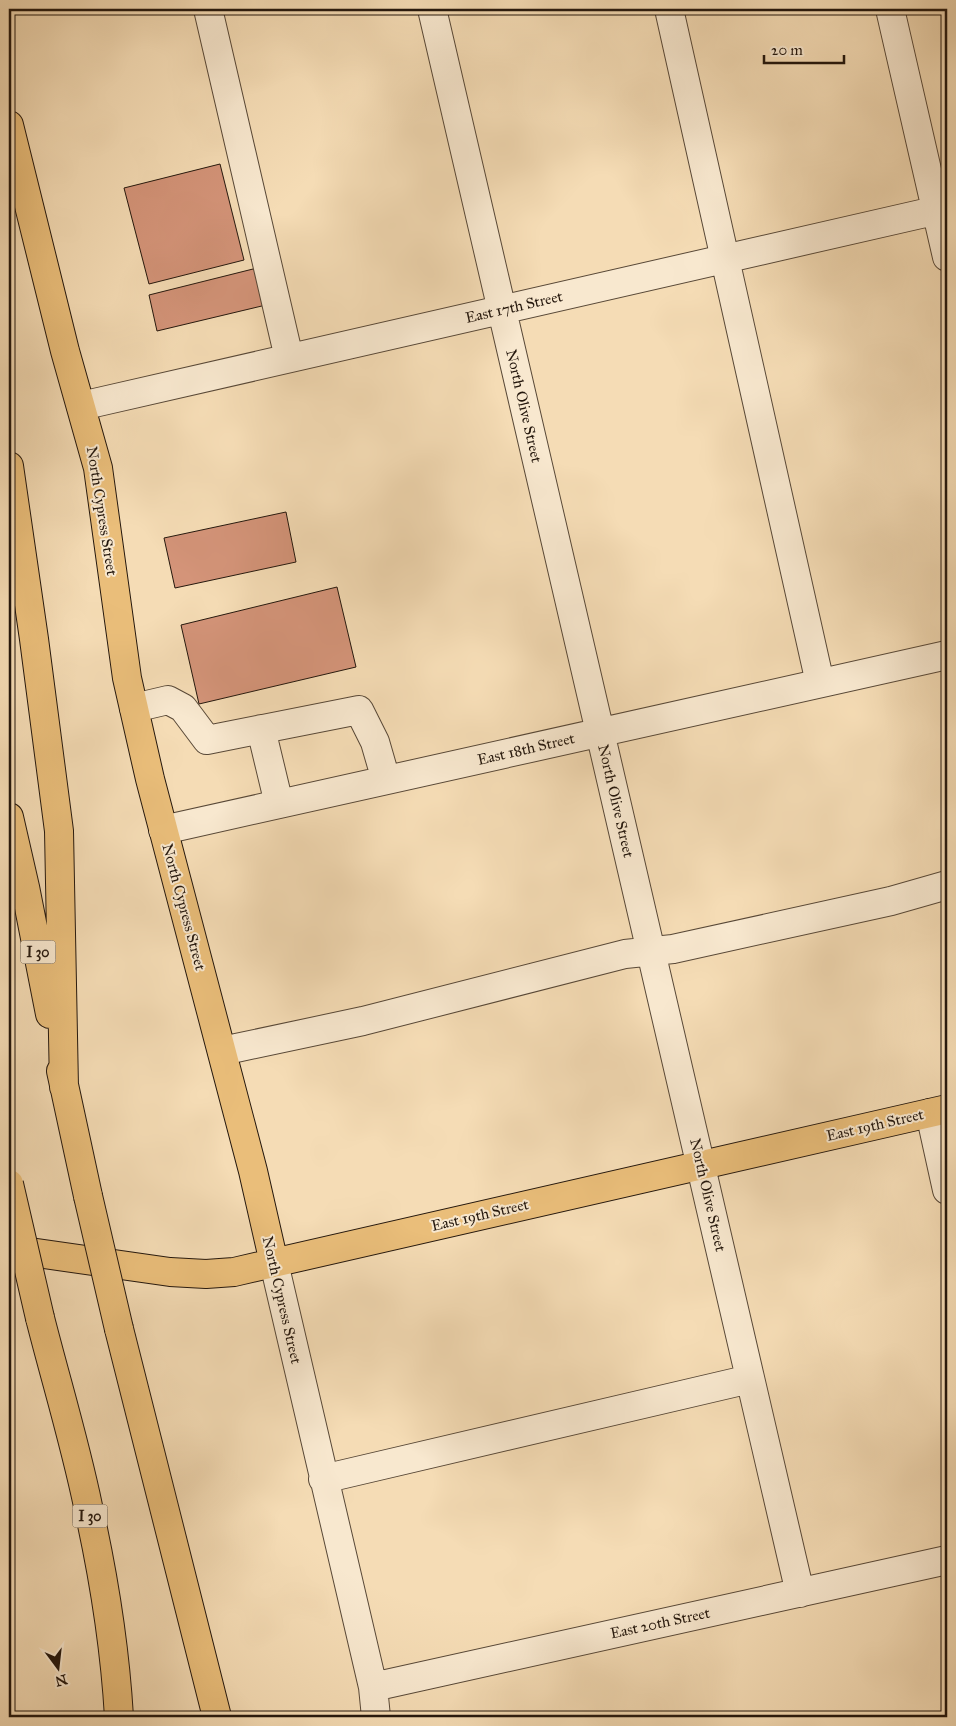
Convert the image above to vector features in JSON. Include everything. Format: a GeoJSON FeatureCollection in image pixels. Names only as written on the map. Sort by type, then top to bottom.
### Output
{"type":"FeatureCollection","features":[{"type":"Feature","properties":{"kind":"main road","name":"North Cypress Street"},"geometry":{"type":"LineString","coordinates":[[9,125],[65,351],[98,468],[127,678],[163,830],[253,1171],[274,1263]]}},
{"type":"Feature","properties":{"kind":"main road"},"geometry":{"type":"LineString","coordinates":[[9,466],[59,830],[64,1087]]}},
{"type":"Feature","properties":{"kind":"main road","name":"I 30"},"geometry":{"type":"LineString","coordinates":[[9,817],[88,1196],[119,1329],[217,1717]]}},
{"type":"Feature","properties":{"kind":"main road","name":"East 19th Street"},"geometry":{"type":"LineString","coordinates":[[9,1249],[170,1272],[206,1274],[234,1272],[938,1111]]}},
{"type":"Feature","properties":{"kind":"main road","name":"I 30"},"geometry":{"type":"LineString","coordinates":[[9,1184],[40,1318],[88,1506],[117,1686],[118,1717]]}},
{"type":"Feature","properties":{"kind":"street"},"geometry":{"type":"LineString","coordinates":[[208,9],[290,358]]}},
{"type":"Feature","properties":{"kind":"street","name":"North Olive Street"},"geometry":{"type":"LineString","coordinates":[[432,9],[800,1593]]}},
{"type":"Feature","properties":{"kind":"street"},"geometry":{"type":"LineString","coordinates":[[669,9],[820,683]]}},
{"type":"Feature","properties":{"kind":"street"},"geometry":{"type":"LineString","coordinates":[[890,9],[942,210],[947,257]]}},
{"type":"Feature","properties":{"kind":"street","name":"East 17th Street"},"geometry":{"type":"LineString","coordinates":[[80,406],[942,210]]}},
{"type":"Feature","properties":{"kind":"street","name":"East 18th Street"},"geometry":{"type":"LineString","coordinates":[[163,830],[947,655]]}},
{"type":"Feature","properties":{"kind":"street"},"geometry":{"type":"LineString","coordinates":[[134,708],[168,700],[183,708],[207,740],[359,710],[375,742],[386,780]]}},
{"type":"Feature","properties":{"kind":"street"},"geometry":{"type":"LineString","coordinates":[[261,729],[279,804]]}},
{"type":"Feature","properties":{"kind":"street"},"geometry":{"type":"LineString","coordinates":[[222,1051],[363,1021],[625,954],[673,949],[882,903],[947,885]]}},
{"type":"Feature","properties":{"kind":"street"},"geometry":{"type":"LineString","coordinates":[[938,1111],[947,1190]]}},
{"type":"Feature","properties":{"kind":"street","name":"North Cypress Street"},"geometry":{"type":"LineString","coordinates":[[274,1263],[373,1687],[376,1717]]}},
{"type":"Feature","properties":{"kind":"street"},"geometry":{"type":"LineString","coordinates":[[323,1479],[750,1379]]}},
{"type":"Feature","properties":{"kind":"street","name":"East 20th Street"},"geometry":{"type":"LineString","coordinates":[[373,1687],[947,1560]]}},
{"type":"Feature","properties":{"kind":"building"},"geometry":{"type":"Polygon","coordinates":[[[220,164],[244,260],[149,284],[124,188],[220,164]]]}},
{"type":"Feature","properties":{"kind":"building"},"geometry":{"type":"Polygon","coordinates":[[[257,268],[266,305],[157,331],[149,295],[257,268]]]}},
{"type":"Feature","properties":{"kind":"building"},"geometry":{"type":"Polygon","coordinates":[[[286,512],[296,562],[175,588],[164,538],[286,512]]]}},
{"type":"Feature","properties":{"kind":"building"},"geometry":{"type":"Polygon","coordinates":[[[337,587],[356,667],[199,704],[181,625],[337,587]]]}}]}
